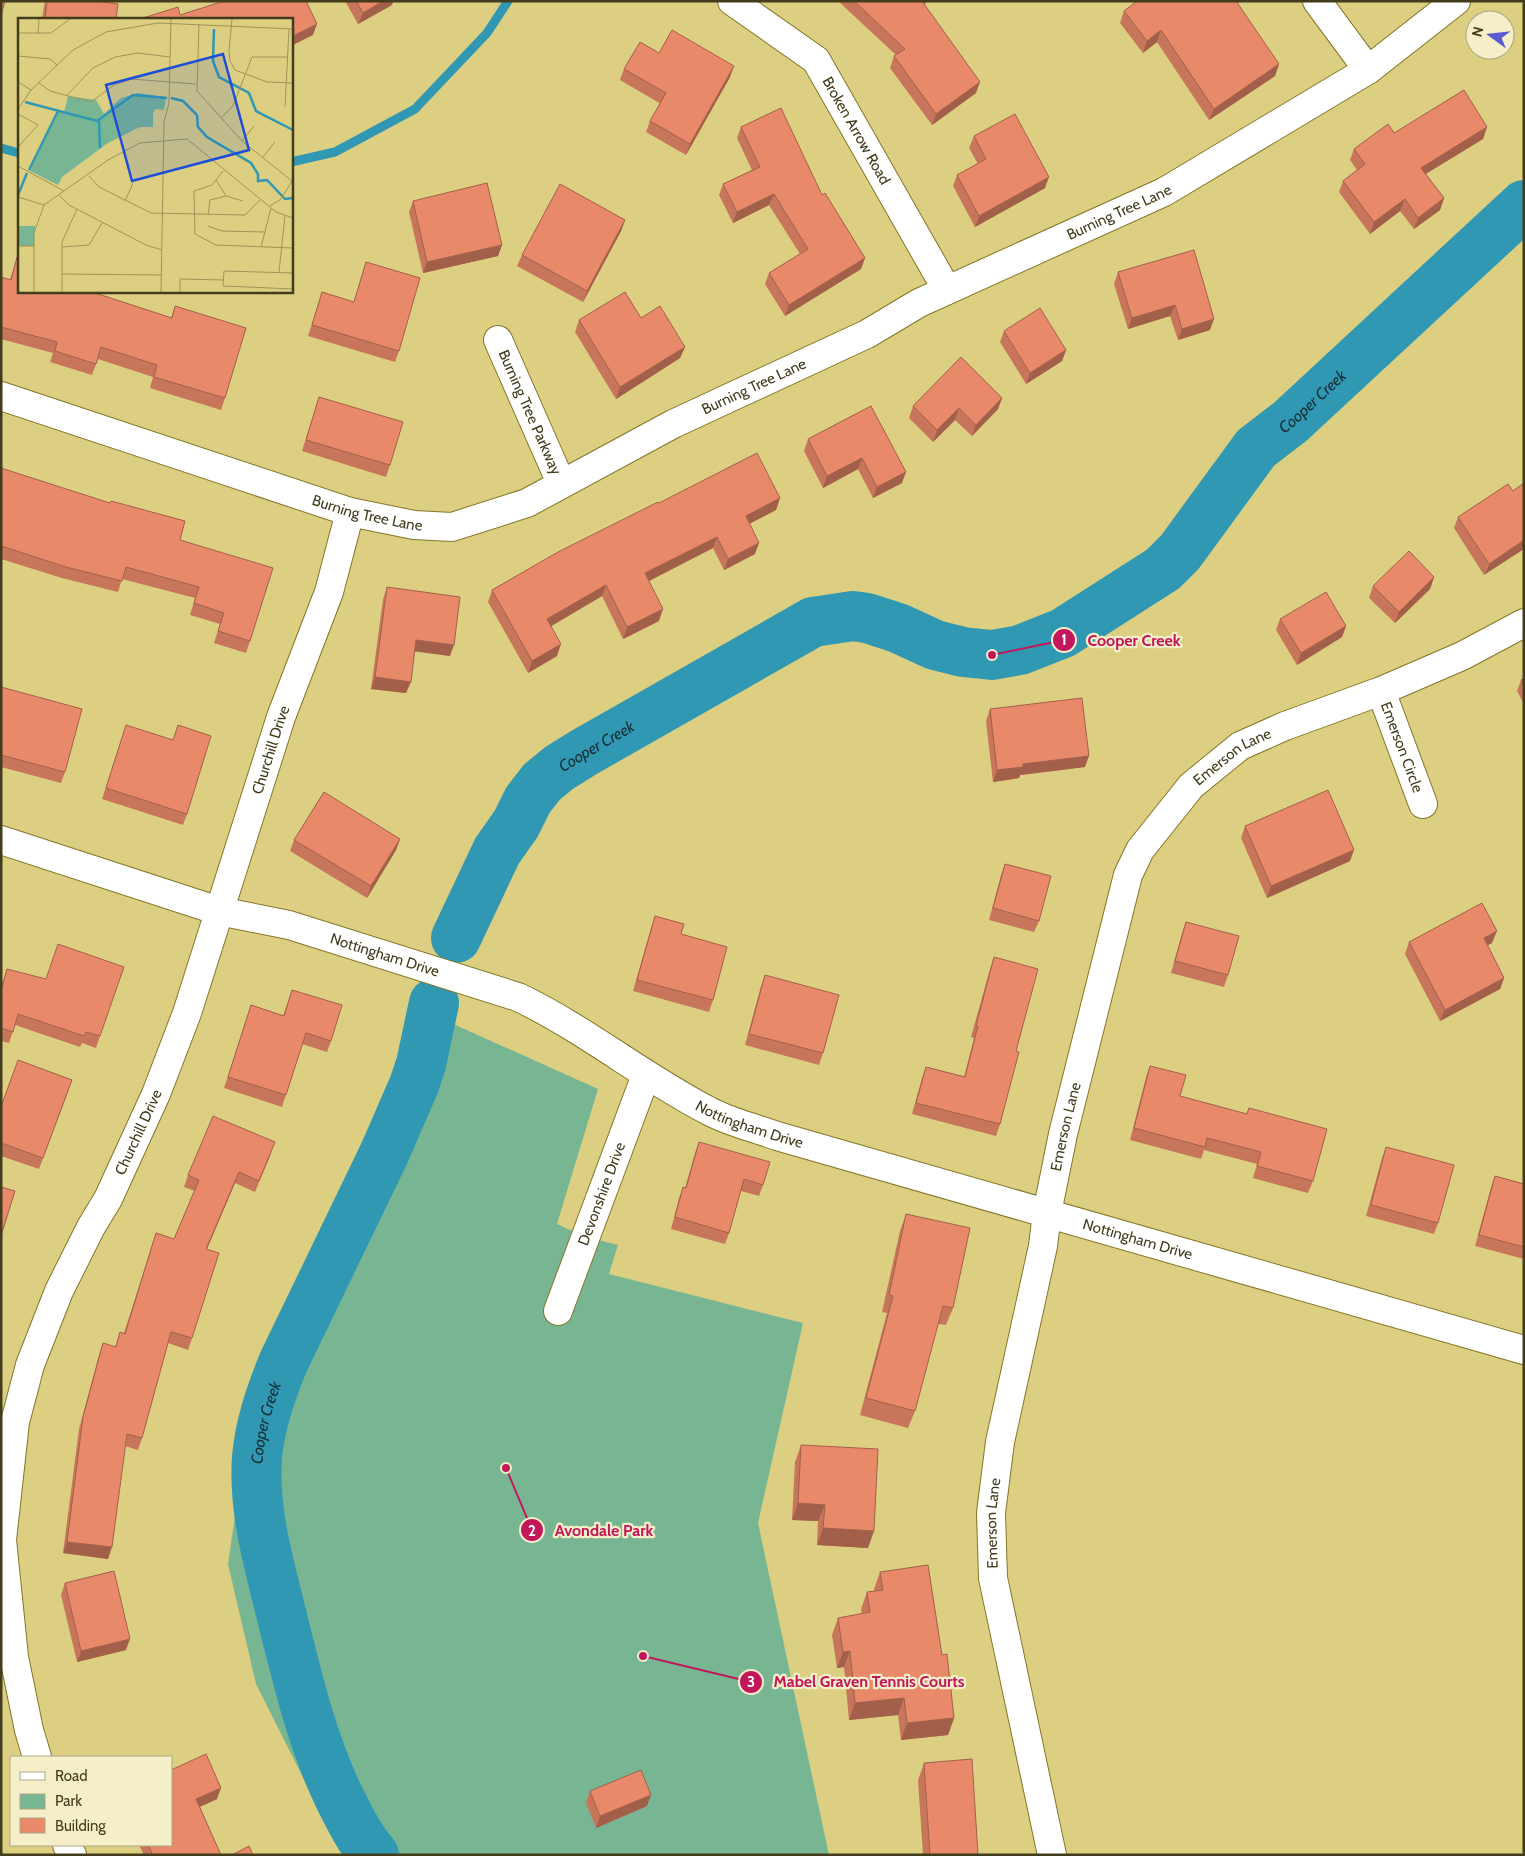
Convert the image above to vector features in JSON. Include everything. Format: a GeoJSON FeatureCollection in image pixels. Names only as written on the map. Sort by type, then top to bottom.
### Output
{"type":"FeatureCollection","features":[{"type":"Feature","properties":{"kind":"street","name":"Broken Arrow Road"},"geometry":{"type":"LineString","coordinates":[[732,1],[816,60],[947,290]]}},
{"type":"Feature","properties":{"kind":"street"},"geometry":{"type":"LineString","coordinates":[[1317,1],[1368,70]]}},
{"type":"Feature","properties":{"kind":"street","name":"Burning Tree Lane"},"geometry":{"type":"LineString","coordinates":[[1,396],[350,512],[414,525],[452,527],[527,503],[561,483],[674,424],[867,334],[919,303],[1164,192],[1368,70],[1456,1]]}},
{"type":"Feature","properties":{"kind":"street","name":"Burning Tree Parkway"},"geometry":{"type":"LineString","coordinates":[[498,340],[561,483]]}},
{"type":"Feature","properties":{"kind":"street","name":"Churchill Drive"},"geometry":{"type":"LineString","coordinates":[[38,1756],[29,1730],[14,1657],[2,1540],[15,1422],[30,1365],[59,1292],[91,1227],[108,1199],[156,1094],[187,1013],[281,717],[329,592],[350,512]]}},
{"type":"Feature","properties":{"kind":"street","name":"Emerson Lane"},"geometry":{"type":"LineString","coordinates":[[1052,1855],[993,1578],[991,1513],[1000,1442],[1043,1246],[1047,1213],[1064,1134],[1128,875],[1140,850],[1191,786],[1240,746],[1284,726],[1381,691],[1462,656],[1524,623]]}},
{"type":"Feature","properties":{"kind":"street","name":"Emerson Circle"},"geometry":{"type":"LineString","coordinates":[[1381,691],[1423,804]]}},
{"type":"Feature","properties":{"kind":"street","name":"Nottingham Drive"},"geometry":{"type":"LineString","coordinates":[[1,840],[219,911],[289,925],[518,997],[544,1009],[584,1033],[646,1076],[710,1112],[777,1136],[1524,1350]]}},
{"type":"Feature","properties":{"kind":"street","name":"Devonshire Drive"},"geometry":{"type":"LineString","coordinates":[[558,1311],[646,1076]]}},
{"type":"Feature","properties":{"kind":"green space"},"geometry":{"type":"Polygon","coordinates":[[[422,1010],[598,1089],[557,1224],[586,1237],[618,1245],[609,1274],[803,1323],[758,1523],[829,1855],[342,1855],[256,1684],[228,1564],[250,1413],[422,1010]]]}},
{"type":"Feature","properties":{"kind":"building"},"geometry":{"type":"Polygon","coordinates":[[[1,1],[5,1],[1,15],[1,1]]]}},
{"type":"Feature","properties":{"kind":"building"},"geometry":{"type":"Polygon","coordinates":[[[47,1],[96,1],[118,4],[116,18],[45,18],[47,1]]]}},
{"type":"Feature","properties":{"kind":"building"},"geometry":{"type":"Polygon","coordinates":[[[224,1],[306,1],[317,24],[292,36],[292,18],[143,18],[178,7],[180,15],[224,1]]]}},
{"type":"Feature","properties":{"kind":"building"},"geometry":{"type":"Polygon","coordinates":[[[356,1],[383,1],[363,13],[356,1]]]}},
{"type":"Feature","properties":{"kind":"building"},"geometry":{"type":"Polygon","coordinates":[[[854,1],[922,1],[980,82],[936,114],[894,56],[905,49],[854,1]]]}},
{"type":"Feature","properties":{"kind":"building"},"geometry":{"type":"Polygon","coordinates":[[[1137,1],[1236,1],[1279,64],[1214,109],[1161,30],[1147,41],[1124,11],[1137,1]]]}},
{"type":"Feature","properties":{"kind":"building"},"geometry":{"type":"Polygon","coordinates":[[[672,30],[734,66],[690,144],[650,121],[666,93],[624,69],[640,42],[659,53],[672,30]]]}},
{"type":"Feature","properties":{"kind":"building"},"geometry":{"type":"Polygon","coordinates":[[[1464,90],[1487,127],[1421,168],[1444,198],[1418,218],[1405,199],[1374,222],[1343,181],[1365,164],[1354,149],[1388,124],[1394,133],[1464,90]]]}},
{"type":"Feature","properties":{"kind":"building"},"geometry":{"type":"Polygon","coordinates":[[[781,108],[822,195],[825,193],[865,258],[789,305],[769,273],[808,249],[774,194],[737,212],[723,184],[760,167],[741,127],[781,108]]]}},
{"type":"Feature","properties":{"kind":"building"},"geometry":{"type":"Polygon","coordinates":[[[1015,114],[1049,177],[979,216],[957,175],[986,159],[974,136],[1015,114]]]}},
{"type":"Feature","properties":{"kind":"building"},"geometry":{"type":"Polygon","coordinates":[[[487,183],[502,245],[427,262],[413,201],[487,183]]]}},
{"type":"Feature","properties":{"kind":"building"},"geometry":{"type":"Polygon","coordinates":[[[560,184],[625,220],[587,291],[522,255],[560,184]]]}},
{"type":"Feature","properties":{"kind":"building"},"geometry":{"type":"Polygon","coordinates":[[[1194,250],[1214,319],[1182,329],[1175,305],[1132,318],[1118,272],[1194,250]]]}},
{"type":"Feature","properties":{"kind":"building"},"geometry":{"type":"Polygon","coordinates":[[[18,257],[18,292],[92,292],[172,318],[175,306],[246,328],[225,398],[154,377],[157,365],[101,347],[96,364],[55,351],[57,342],[1,327],[1,277],[11,280],[18,257]]]}},
{"type":"Feature","properties":{"kind":"building"},"geometry":{"type":"Polygon","coordinates":[[[366,262],[420,278],[399,351],[312,325],[322,292],[354,302],[366,262]]]}},
{"type":"Feature","properties":{"kind":"building"},"geometry":{"type":"Polygon","coordinates":[[[625,292],[641,318],[660,306],[685,347],[620,387],[579,320],[625,292]]]}},
{"type":"Feature","properties":{"kind":"building"},"geometry":{"type":"Polygon","coordinates":[[[1040,308],[1066,350],[1030,373],[1004,331],[1040,308]]]}},
{"type":"Feature","properties":{"kind":"building"},"geometry":{"type":"Polygon","coordinates":[[[961,357],[1002,398],[976,425],[959,408],[937,430],[913,406],[961,357]]]}},
{"type":"Feature","properties":{"kind":"building"},"geometry":{"type":"Polygon","coordinates":[[[319,397],[403,422],[390,465],[306,440],[319,397]]]}},
{"type":"Feature","properties":{"kind":"building"},"geometry":{"type":"Polygon","coordinates":[[[871,406],[906,472],[877,487],[862,458],[827,476],[808,439],[871,406]]]}},
{"type":"Feature","properties":{"kind":"building"},"geometry":{"type":"Polygon","coordinates":[[[757,453],[780,498],[746,516],[759,543],[728,559],[717,537],[645,573],[663,609],[627,627],[606,585],[547,619],[561,644],[532,661],[492,590],[558,552],[757,453]]]}},
{"type":"Feature","properties":{"kind":"building"},"geometry":{"type":"Polygon","coordinates":[[[1,468],[110,503],[111,501],[185,521],[180,540],[273,568],[250,641],[218,631],[224,613],[194,603],[199,587],[126,567],[122,581],[66,567],[1,546],[1,468]]]}},
{"type":"Feature","properties":{"kind":"building"},"geometry":{"type":"Polygon","coordinates":[[[1524,483],[1524,540],[1489,564],[1458,517],[1508,484],[1513,491],[1524,483]]]}},
{"type":"Feature","properties":{"kind":"building"},"geometry":{"type":"Polygon","coordinates":[[[1409,551],[1434,577],[1399,612],[1373,586],[1409,551]]]}},
{"type":"Feature","properties":{"kind":"building"},"geometry":{"type":"Polygon","coordinates":[[[387,587],[460,597],[454,645],[416,640],[411,682],[375,677],[387,587]]]}},
{"type":"Feature","properties":{"kind":"building"},"geometry":{"type":"Polygon","coordinates":[[[1326,592],[1346,626],[1301,653],[1280,619],[1326,592]]]}},
{"type":"Feature","properties":{"kind":"building"},"geometry":{"type":"Polygon","coordinates":[[[1,687],[82,709],[65,772],[1,755],[1,687]]]}},
{"type":"Feature","properties":{"kind":"building"},"geometry":{"type":"Polygon","coordinates":[[[1082,698],[1089,756],[1023,764],[1023,767],[997,770],[990,709],[1082,698]]]}},
{"type":"Feature","properties":{"kind":"building"},"geometry":{"type":"Polygon","coordinates":[[[126,725],[173,740],[178,725],[211,736],[187,814],[106,788],[126,725]]]}},
{"type":"Feature","properties":{"kind":"building"},"geometry":{"type":"Polygon","coordinates":[[[1328,790],[1354,850],[1271,886],[1245,826],[1328,790]]]}},
{"type":"Feature","properties":{"kind":"building"},"geometry":{"type":"Polygon","coordinates":[[[324,792],[400,839],[371,886],[294,840],[324,792]]]}},
{"type":"Feature","properties":{"kind":"building"},"geometry":{"type":"Polygon","coordinates":[[[1005,864],[1051,876],[1039,921],[993,908],[1005,864]]]}},
{"type":"Feature","properties":{"kind":"building"},"geometry":{"type":"Polygon","coordinates":[[[1482,903],[1497,931],[1484,938],[1504,978],[1445,1010],[1409,942],[1482,903]]]}},
{"type":"Feature","properties":{"kind":"building"},"geometry":{"type":"Polygon","coordinates":[[[655,916],[684,924],[681,934],[727,947],[713,1000],[637,980],[655,916]]]}},
{"type":"Feature","properties":{"kind":"building"},"geometry":{"type":"Polygon","coordinates":[[[1186,922],[1239,936],[1228,975],[1175,961],[1186,922]]]}},
{"type":"Feature","properties":{"kind":"building"},"geometry":{"type":"Polygon","coordinates":[[[58,944],[124,967],[100,1036],[86,1032],[84,1036],[18,1014],[13,1032],[1,1028],[1,991],[7,969],[46,979],[58,944]]]}},
{"type":"Feature","properties":{"kind":"building"},"geometry":{"type":"Polygon","coordinates":[[[994,957],[1038,969],[1016,1051],[1019,1052],[1000,1124],[916,1103],[926,1067],[965,1077],[994,957]]]}},
{"type":"Feature","properties":{"kind":"building"},"geometry":{"type":"Polygon","coordinates":[[[765,975],[839,995],[823,1053],[749,1034],[765,975]]]}},
{"type":"Feature","properties":{"kind":"building"},"geometry":{"type":"Polygon","coordinates":[[[292,990],[342,1005],[331,1041],[306,1033],[286,1095],[228,1077],[251,1005],[284,1016],[292,990]]]}},
{"type":"Feature","properties":{"kind":"building"},"geometry":{"type":"Polygon","coordinates":[[[18,1060],[72,1080],[43,1158],[1,1143],[1,1103],[18,1060]]]}},
{"type":"Feature","properties":{"kind":"building"},"geometry":{"type":"Polygon","coordinates":[[[1150,1066],[1186,1075],[1180,1096],[1247,1114],[1249,1108],[1327,1129],[1313,1181],[1257,1166],[1261,1152],[1207,1138],[1205,1147],[1134,1128],[1150,1066]]]}},
{"type":"Feature","properties":{"kind":"building"},"geometry":{"type":"Polygon","coordinates":[[[213,1116],[275,1142],[259,1181],[239,1172],[206,1249],[219,1253],[192,1338],[171,1332],[142,1438],[127,1434],[112,1547],[67,1542],[83,1417],[103,1343],[116,1347],[120,1332],[125,1334],[156,1233],[174,1239],[199,1180],[188,1175],[213,1116]]]}},
{"type":"Feature","properties":{"kind":"building"},"geometry":{"type":"Polygon","coordinates":[[[699,1142],[770,1162],[763,1185],[744,1179],[729,1233],[675,1217],[683,1187],[686,1188],[699,1142]]]}},
{"type":"Feature","properties":{"kind":"building"},"geometry":{"type":"Polygon","coordinates":[[[1386,1147],[1454,1165],[1438,1223],[1371,1205],[1386,1147]]]}},
{"type":"Feature","properties":{"kind":"building"},"geometry":{"type":"Polygon","coordinates":[[[1495,1176],[1524,1184],[1524,1247],[1479,1235],[1495,1176]]]}},
{"type":"Feature","properties":{"kind":"building"},"geometry":{"type":"Polygon","coordinates":[[[1,1187],[15,1191],[1,1236],[1,1187]]]}},
{"type":"Feature","properties":{"kind":"building"},"geometry":{"type":"Polygon","coordinates":[[[906,1214],[970,1228],[953,1308],[943,1306],[915,1411],[866,1398],[893,1296],[889,1295],[906,1214]]]}},
{"type":"Feature","properties":{"kind":"building"},"geometry":{"type":"Polygon","coordinates":[[[801,1445],[878,1449],[874,1531],[823,1528],[825,1505],[798,1503],[801,1445]]]}},
{"type":"Feature","properties":{"kind":"building"},"geometry":{"type":"Polygon","coordinates":[[[928,1565],[942,1655],[947,1654],[954,1718],[907,1723],[904,1698],[855,1703],[850,1651],[843,1652],[838,1618],[870,1612],[867,1592],[883,1590],[880,1572],[928,1565]]]}},
{"type":"Feature","properties":{"kind":"building"},"geometry":{"type":"Polygon","coordinates":[[[114,1571],[130,1639],[81,1651],[65,1583],[114,1571]]]}},
{"type":"Feature","properties":{"kind":"building"},"geometry":{"type":"Polygon","coordinates":[[[206,1754],[221,1788],[196,1799],[221,1855],[153,1855],[148,1846],[172,1846],[172,1770],[206,1754]]]}},
{"type":"Feature","properties":{"kind":"building"},"geometry":{"type":"Polygon","coordinates":[[[972,1759],[978,1855],[930,1855],[924,1763],[972,1759]]]}},
{"type":"Feature","properties":{"kind":"building"},"geometry":{"type":"Polygon","coordinates":[[[641,1770],[651,1795],[600,1816],[590,1791],[641,1770]]]}},
{"type":"Feature","properties":{"kind":"building"},"geometry":{"type":"Polygon","coordinates":[[[249,1846],[253,1855],[232,1855],[249,1846]]]}},
{"type":"Feature","properties":{"kind":"waterway"},"geometry":{"type":"LineString","coordinates":[[292,162],[335,152],[415,109],[487,33],[508,1]]}},
{"type":"Feature","properties":{"kind":"waterway"},"geometry":{"type":"LineString","coordinates":[[1,148],[18,153]]}},
{"type":"Feature","properties":{"kind":"waterway","name":"Cooper Creek"},"geometry":{"type":"LineString","coordinates":[[456,938],[497,851],[516,824],[528,800],[542,782],[559,768],[583,753],[813,622],[853,616],[867,618],[898,628],[935,645],[963,652],[992,655],[1020,650],[1063,633],[1163,569],[1180,552],[1256,448],[1290,422],[1524,205]]}},
{"type":"Feature","properties":{"kind":"waterway","name":"Cooper Creek"},"geometry":{"type":"LineString","coordinates":[[374,1855],[351,1820],[329,1776],[306,1710],[264,1540],[256,1478],[257,1457],[267,1409],[283,1363],[384,1154],[414,1085],[421,1064],[434,1003]]}},
{"type":"Feature","properties":{"kind":"place","name":"Cooper Creek"},"geometry":{"type":"Point","coordinates":[992,655]}},
{"type":"Feature","properties":{"kind":"place","name":"Avondale Park"},"geometry":{"type":"Point","coordinates":[506,1468]}},
{"type":"Feature","properties":{"kind":"place","name":"Mabel Graven Tennis Courts"},"geometry":{"type":"Point","coordinates":[643,1656]}}]}
